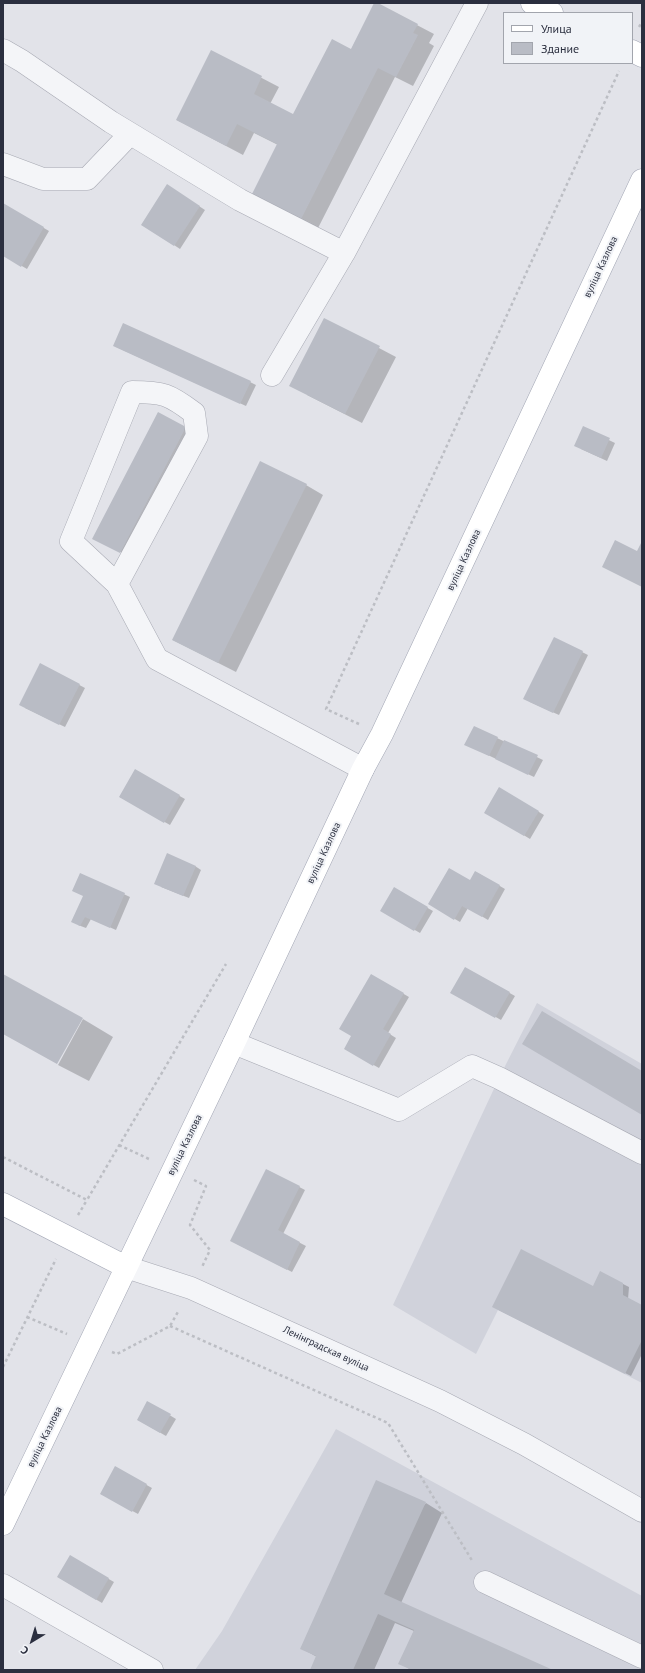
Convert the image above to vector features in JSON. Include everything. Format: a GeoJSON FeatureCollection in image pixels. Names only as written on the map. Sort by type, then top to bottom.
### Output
{"type":"FeatureCollection","features":[{"type":"Feature","properties":{"kind":"main road"},"geometry":{"type":"LineString","coordinates":[[532,3],[550,12]]}},
{"type":"Feature","properties":{"kind":"main road"},"geometry":{"type":"LineString","coordinates":[[633,52],[642,56]]}},
{"type":"Feature","properties":{"kind":"main road","name":"вуліца Казлова"},"geometry":{"type":"LineString","coordinates":[[3,1524],[234,1043],[363,769],[382,734],[642,180]]}},
{"type":"Feature","properties":{"kind":"main road","name":"Ленінградская вуліца"},"geometry":{"type":"LineString","coordinates":[[3,1204],[126,1267]]}},
{"type":"Feature","properties":{"kind":"street"},"geometry":{"type":"LineString","coordinates":[[272,375],[344,253],[477,3]]}},
{"type":"Feature","properties":{"kind":"street"},"geometry":{"type":"LineString","coordinates":[[3,50],[22,61],[130,134],[240,200],[344,253]]}},
{"type":"Feature","properties":{"kind":"street"},"geometry":{"type":"LineString","coordinates":[[3,164],[43,179],[87,179],[130,134]]}},
{"type":"Feature","properties":{"kind":"street"},"geometry":{"type":"LineString","coordinates":[[118,584],[197,436],[194,413],[175,398],[155,392],[132,392],[71,541],[118,584],[157,659],[363,769]]}},
{"type":"Feature","properties":{"kind":"street"},"geometry":{"type":"LineString","coordinates":[[234,1043],[399,1110],[472,1066],[499,1078],[642,1153]]}},
{"type":"Feature","properties":{"kind":"street","name":"Ленінградская вуліца"},"geometry":{"type":"LineString","coordinates":[[126,1267],[191,1288],[440,1401],[640,1505]]}},
{"type":"Feature","properties":{"kind":"street"},"geometry":{"type":"LineString","coordinates":[[485,1582],[642,1657]]}},
{"type":"Feature","properties":{"kind":"street"},"geometry":{"type":"LineString","coordinates":[[3,1585],[152,1670]]}},
{"type":"Feature","properties":{"kind":"path"},"geometry":{"type":"LineString","coordinates":[[382,734],[326,709],[619,70]]}},
{"type":"Feature","properties":{"kind":"path"},"geometry":{"type":"LineString","coordinates":[[3,1157],[87,1200],[226,964]]}},
{"type":"Feature","properties":{"kind":"path"},"geometry":{"type":"LineString","coordinates":[[206,1186],[190,1225],[210,1250]]}},
{"type":"Feature","properties":{"kind":"path"},"geometry":{"type":"LineString","coordinates":[[3,1367],[26,1318],[89,1344]]}},
{"type":"Feature","properties":{"kind":"path"},"geometry":{"type":"LineString","coordinates":[[117,1354],[170,1326],[388,1423],[485,1582]]}},
{"type":"Feature","properties":{"kind":"shaded area"},"geometry":{"type":"Polygon","coordinates":[[[537,1003],[642,1064],[642,1383],[498,1310],[476,1354],[393,1305],[499,1078],[537,1003]]]}},
{"type":"Feature","properties":{"kind":"shaded area"},"geometry":{"type":"Polygon","coordinates":[[[336,1429],[642,1596],[642,1670],[195,1670],[222,1631],[336,1429]]]}},
{"type":"Feature","properties":{"kind":"building"},"geometry":{"type":"Polygon","coordinates":[[[374,3],[378,3],[418,24],[413,33],[418,35],[396,77],[378,68],[300,221],[251,196],[277,144],[237,124],[226,146],[176,120],[211,50],[262,76],[254,94],[293,114],[332,39],[351,49],[374,3]]]}},
{"type":"Feature","properties":{"kind":"building"},"geometry":{"type":"Polygon","coordinates":[[[167,184],[200,206],[174,246],[141,225],[167,184]]]}},
{"type":"Feature","properties":{"kind":"building"},"geometry":{"type":"Polygon","coordinates":[[[3,203],[44,227],[21,267],[3,256],[3,203]]]}},
{"type":"Feature","properties":{"kind":"building"},"geometry":{"type":"Polygon","coordinates":[[[324,318],[380,346],[345,414],[289,386],[324,318]]]}},
{"type":"Feature","properties":{"kind":"building"},"geometry":{"type":"Polygon","coordinates":[[[123,323],[251,381],[240,404],[113,346],[123,323]]]}},
{"type":"Feature","properties":{"kind":"building"},"geometry":{"type":"Polygon","coordinates":[[[158,412],[186,427],[120,553],[92,539],[158,412]]]}},
{"type":"Feature","properties":{"kind":"building"},"geometry":{"type":"Polygon","coordinates":[[[583,426],[610,438],[601,458],[574,446],[583,426]]]}},
{"type":"Feature","properties":{"kind":"building"},"geometry":{"type":"Polygon","coordinates":[[[260,461],[307,484],[218,663],[172,640],[260,461]]]}},
{"type":"Feature","properties":{"kind":"building"},"geometry":{"type":"Polygon","coordinates":[[[615,540],[637,551],[642,541],[642,587],[602,567],[615,540]]]}},
{"type":"Feature","properties":{"kind":"building"},"geometry":{"type":"Polygon","coordinates":[[[554,637],[583,651],[553,713],[523,699],[554,637]]]}},
{"type":"Feature","properties":{"kind":"building"},"geometry":{"type":"Polygon","coordinates":[[[40,663],[80,684],[59,725],[19,705],[40,663]]]}},
{"type":"Feature","properties":{"kind":"building"},"geometry":{"type":"Polygon","coordinates":[[[474,726],[498,737],[489,756],[464,745],[474,726]]]}},
{"type":"Feature","properties":{"kind":"building"},"geometry":{"type":"Polygon","coordinates":[[[504,740],[538,755],[528,775],[495,759],[504,740]]]}},
{"type":"Feature","properties":{"kind":"building"},"geometry":{"type":"Polygon","coordinates":[[[135,769],[180,795],[164,823],[119,797],[135,769]]]}},
{"type":"Feature","properties":{"kind":"building"},"geometry":{"type":"Polygon","coordinates":[[[499,787],[539,811],[524,836],[484,813],[499,787]]]}},
{"type":"Feature","properties":{"kind":"building"},"geometry":{"type":"Polygon","coordinates":[[[167,853],[196,866],[183,896],[154,884],[167,853]]]}},
{"type":"Feature","properties":{"kind":"building"},"geometry":{"type":"Polygon","coordinates":[[[449,868],[470,880],[475,871],[500,885],[482,917],[462,906],[454,920],[428,904],[449,868]]]}},
{"type":"Feature","properties":{"kind":"building"},"geometry":{"type":"Polygon","coordinates":[[[80,873],[125,893],[110,928],[85,917],[80,926],[71,922],[83,896],[72,891],[80,873]]]}},
{"type":"Feature","properties":{"kind":"building"},"geometry":{"type":"Polygon","coordinates":[[[394,887],[428,907],[414,931],[380,911],[394,887]]]}},
{"type":"Feature","properties":{"kind":"building"},"geometry":{"type":"Polygon","coordinates":[[[465,967],[510,992],[495,1018],[450,993],[465,967]]]}},
{"type":"Feature","properties":{"kind":"building"},"geometry":{"type":"Polygon","coordinates":[[[3,974],[83,1018],[57,1064],[3,1034],[3,974]]]}},
{"type":"Feature","properties":{"kind":"building"},"geometry":{"type":"Polygon","coordinates":[[[371,974],[404,993],[383,1029],[391,1034],[373,1066],[344,1049],[351,1036],[339,1029],[371,974]]]}},
{"type":"Feature","properties":{"kind":"building"},"geometry":{"type":"Polygon","coordinates":[[[542,1011],[642,1071],[642,1115],[522,1044],[542,1011]]]}},
{"type":"Feature","properties":{"kind":"building"},"geometry":{"type":"Polygon","coordinates":[[[266,1169],[300,1186],[278,1230],[300,1242],[287,1270],[230,1241],[266,1169]]]}},
{"type":"Feature","properties":{"kind":"building"},"geometry":{"type":"Polygon","coordinates":[[[521,1249],[593,1286],[600,1271],[623,1283],[623,1295],[642,1305],[642,1340],[625,1374],[492,1307],[521,1249]]]}},
{"type":"Feature","properties":{"kind":"building"},"geometry":{"type":"Polygon","coordinates":[[[147,1401],[171,1414],[160,1433],[137,1420],[147,1401]]]}},
{"type":"Feature","properties":{"kind":"building"},"geometry":{"type":"Polygon","coordinates":[[[115,1466],[147,1484],[132,1512],[100,1494],[115,1466]]]}},
{"type":"Feature","properties":{"kind":"building"},"geometry":{"type":"Polygon","coordinates":[[[376,1480],[426,1502],[384,1594],[553,1670],[412,1670],[398,1664],[414,1630],[378,1614],[353,1670],[310,1670],[316,1656],[300,1649],[376,1480]]]}},
{"type":"Feature","properties":{"kind":"building"},"geometry":{"type":"Polygon","coordinates":[[[70,1555],[109,1578],[96,1600],[57,1577],[70,1555]]]}}]}
